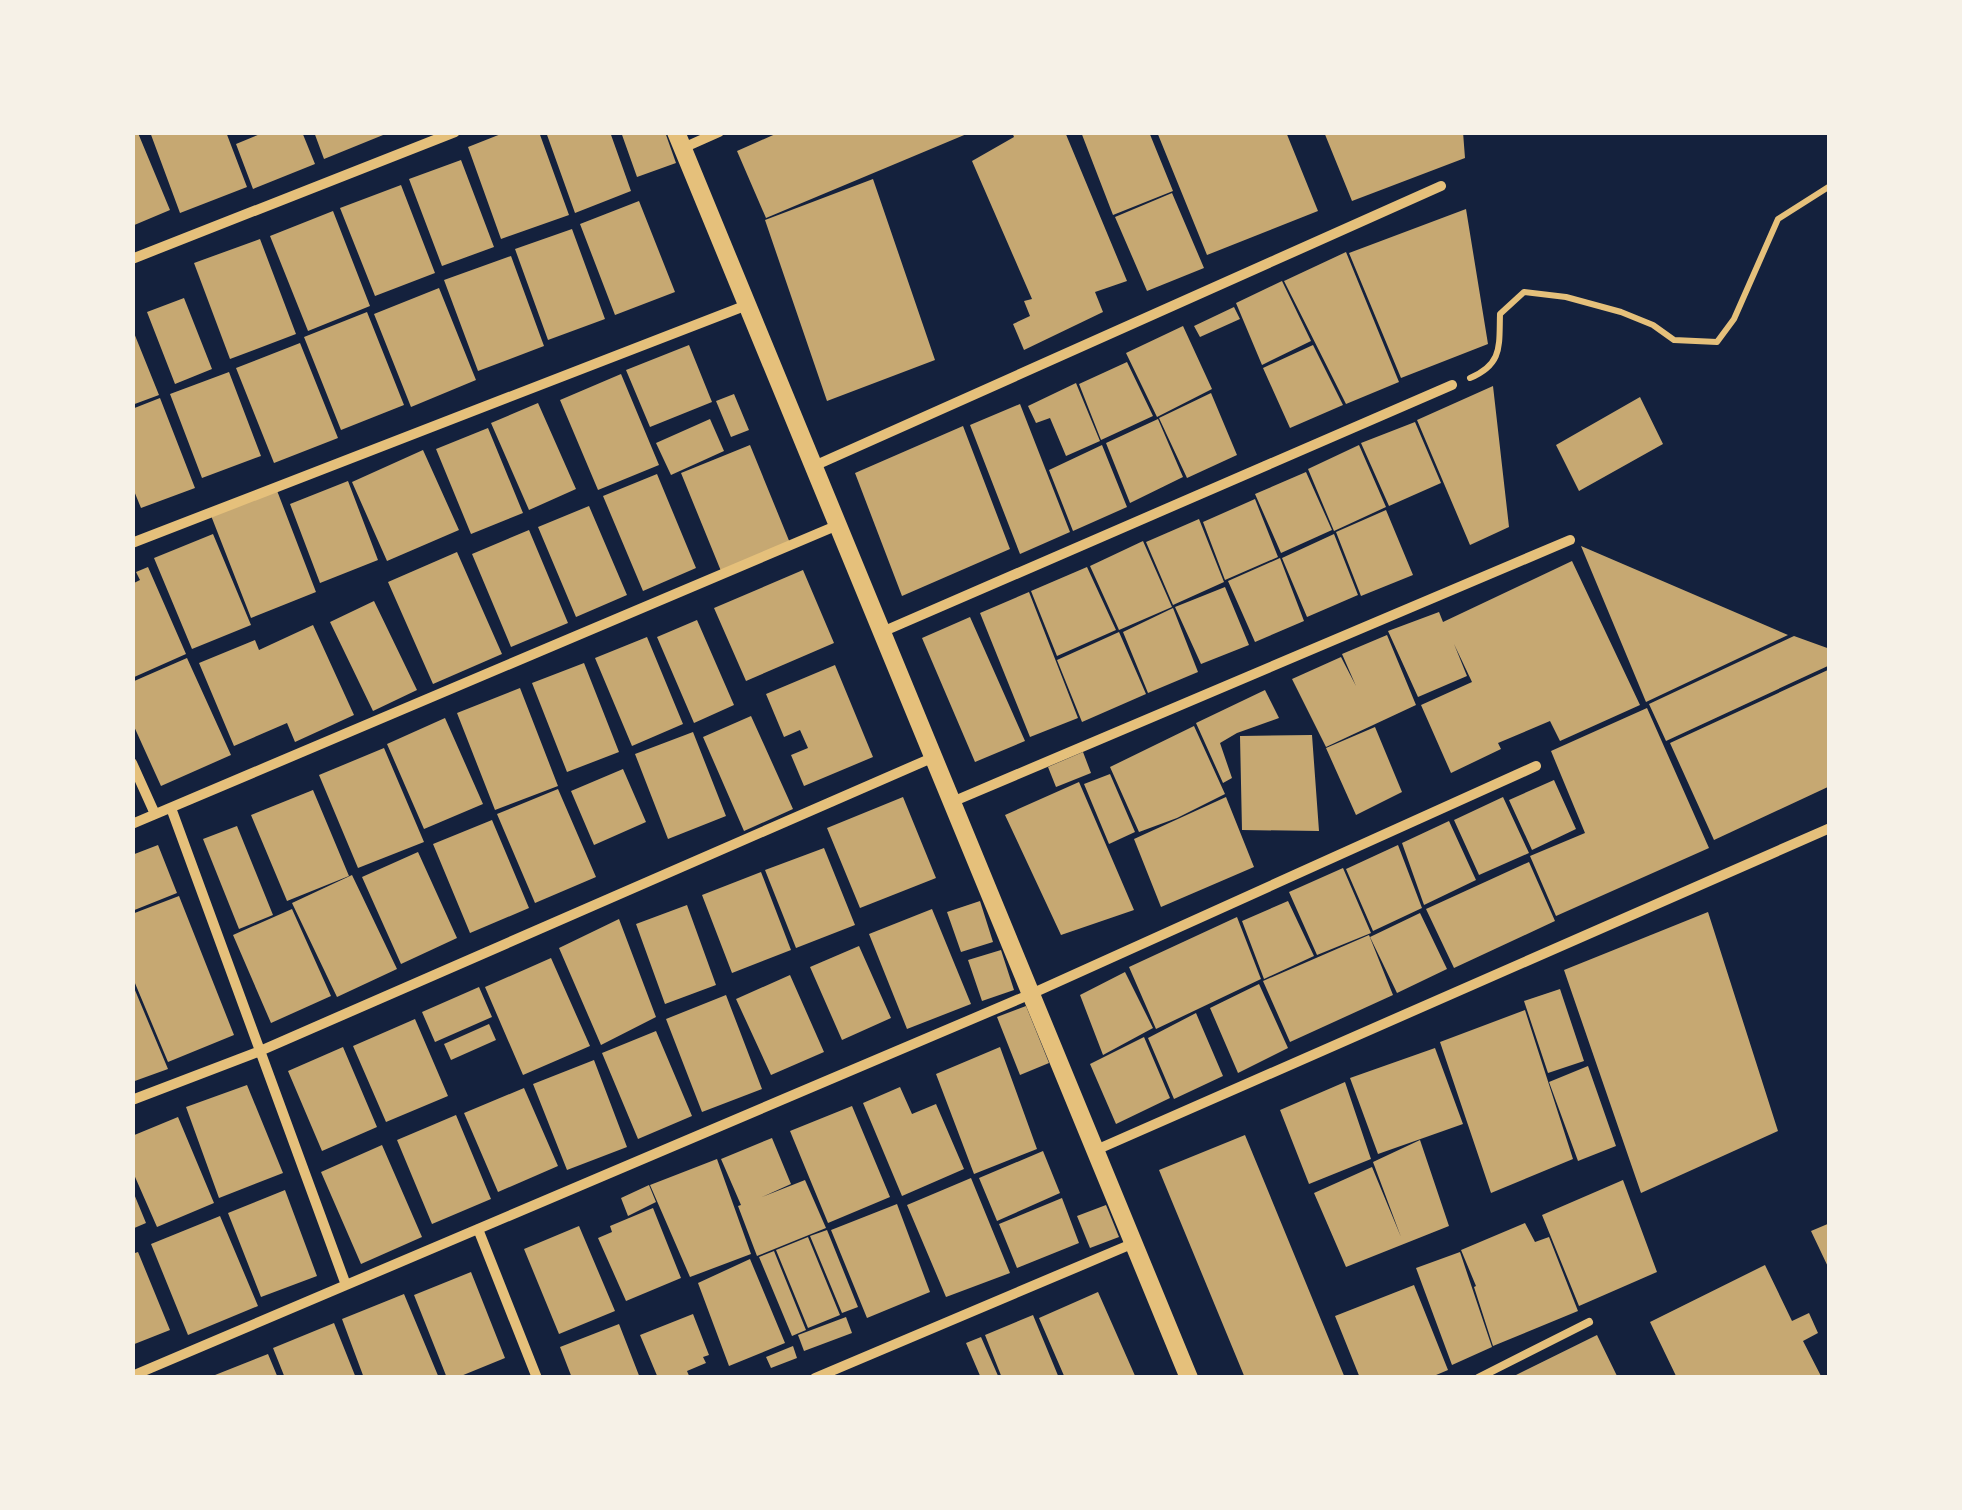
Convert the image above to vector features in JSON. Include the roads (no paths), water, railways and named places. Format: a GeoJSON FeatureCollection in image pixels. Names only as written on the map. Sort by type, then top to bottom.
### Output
{"type":"FeatureCollection","features":[{"type":"Feature","properties":{"kind":"street"},"geometry":{"type":"LineString","coordinates":[[132,260],[456,132]]}},
{"type":"Feature","properties":{"kind":"street"},"geometry":{"type":"LineString","coordinates":[[719,132],[680,140],[1189,1378]]}},
{"type":"Feature","properties":{"kind":"street"},"geometry":{"type":"LineString","coordinates":[[814,466],[1442,186]]}},
{"type":"Feature","properties":{"kind":"street"},"geometry":{"type":"LineString","coordinates":[[132,542],[747,305]]}},
{"type":"Feature","properties":{"kind":"street"},"geometry":{"type":"LineString","coordinates":[[882,632],[1452,385]]}},
{"type":"Feature","properties":{"kind":"street"},"geometry":{"type":"LineString","coordinates":[[132,824],[838,525]]}},
{"type":"Feature","properties":{"kind":"street"},"geometry":{"type":"LineString","coordinates":[[952,802],[1570,540]]}},
{"type":"Feature","properties":{"kind":"street"},"geometry":{"type":"LineString","coordinates":[[132,1100],[260,1051],[934,757]]}},
{"type":"Feature","properties":{"kind":"street"},"geometry":{"type":"LineString","coordinates":[[132,762],[155,814]]}},
{"type":"Feature","properties":{"kind":"street"},"geometry":{"type":"LineString","coordinates":[[132,1376],[1031,994],[1536,766]]}},
{"type":"Feature","properties":{"kind":"street"},"geometry":{"type":"LineString","coordinates":[[171,808],[346,1286]]}},
{"type":"Feature","properties":{"kind":"street"},"geometry":{"type":"LineString","coordinates":[[1096,1150],[1830,828]]}},
{"type":"Feature","properties":{"kind":"street"},"geometry":{"type":"LineString","coordinates":[[478,1229],[536,1378]]}},
{"type":"Feature","properties":{"kind":"street"},"geometry":{"type":"LineString","coordinates":[[815,1378],[1134,1243]]}},
{"type":"Feature","properties":{"kind":"lane"},"geometry":{"type":"LineString","coordinates":[[1478,1378],[1589,1322]]}}]}
